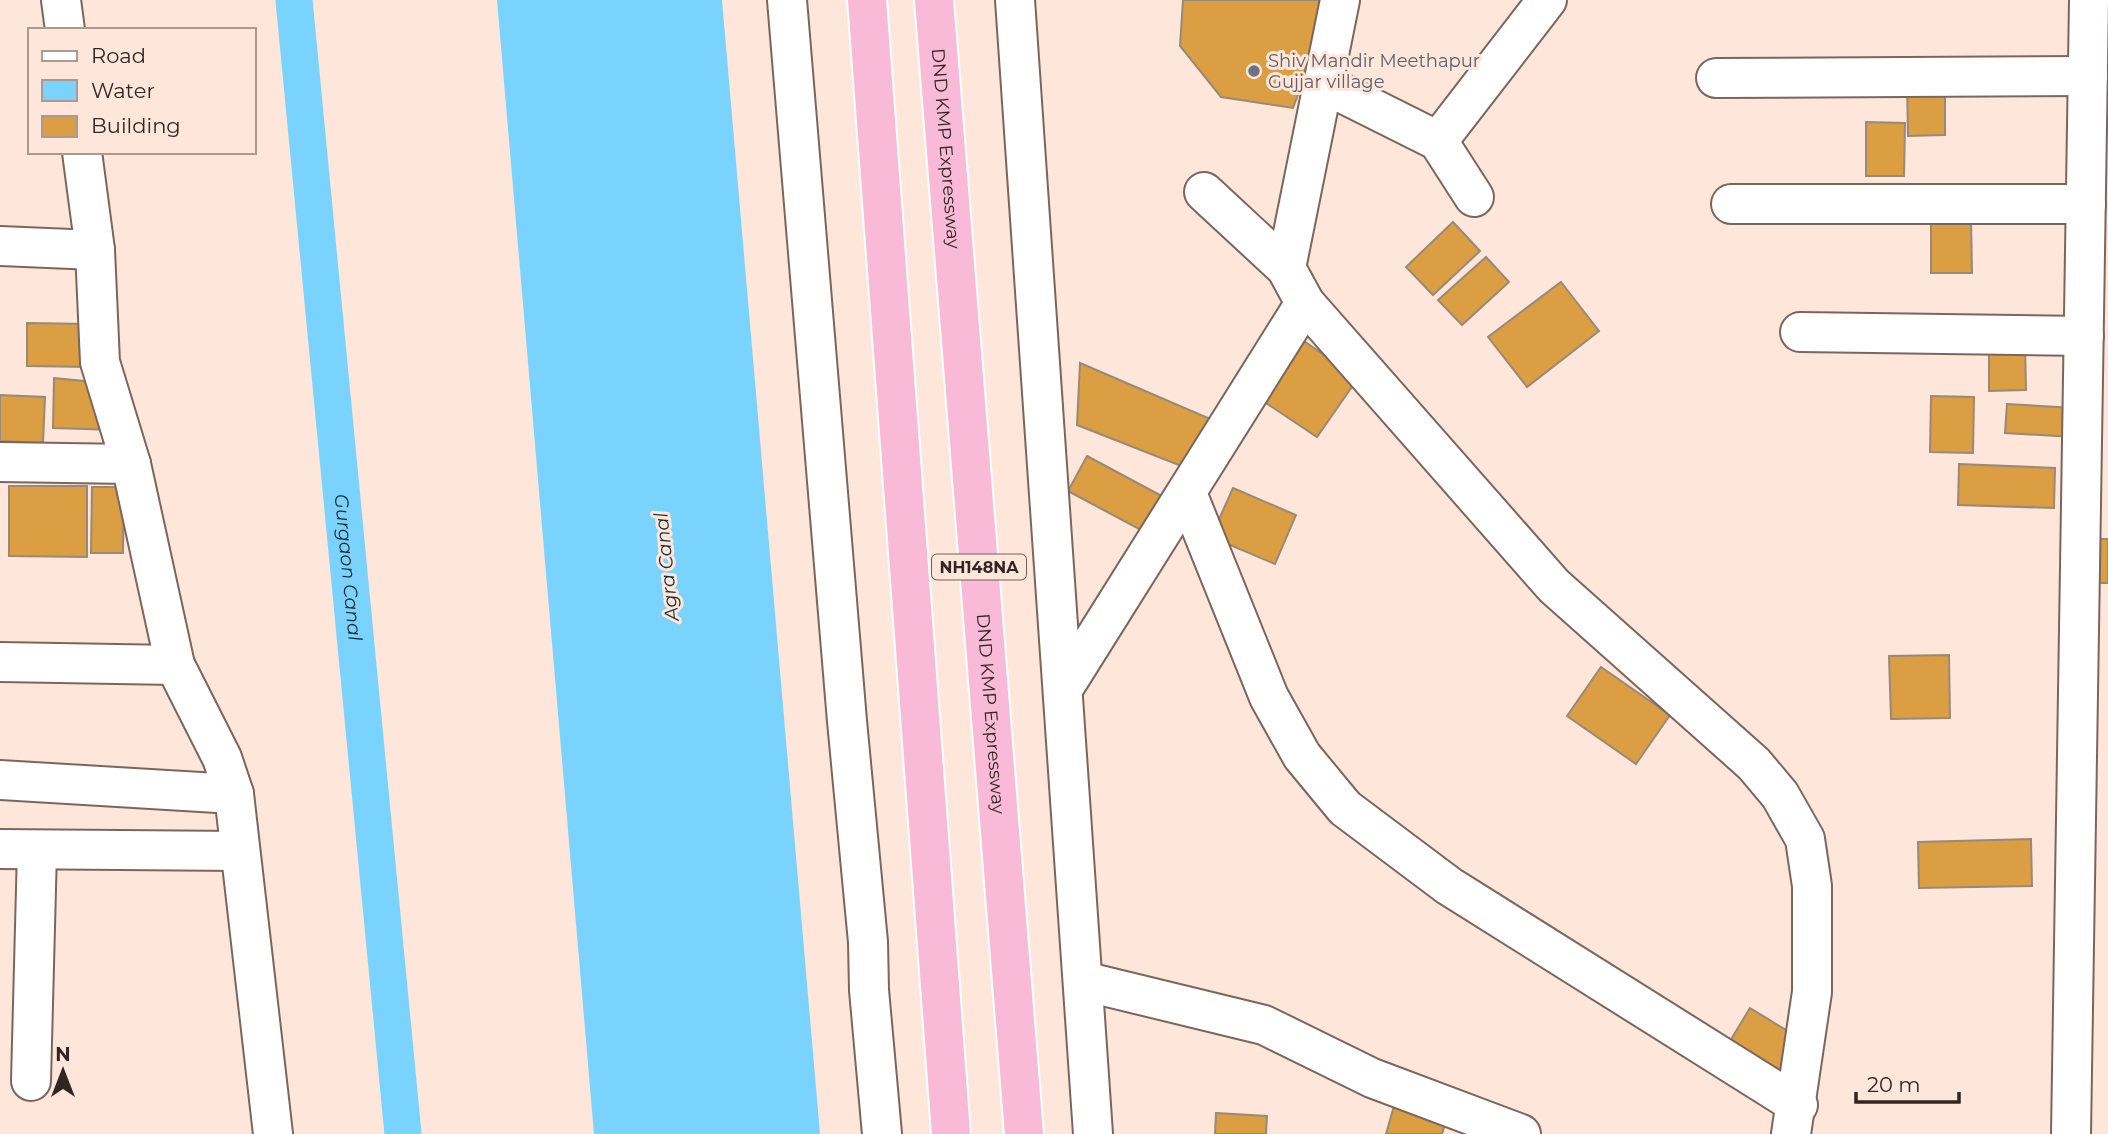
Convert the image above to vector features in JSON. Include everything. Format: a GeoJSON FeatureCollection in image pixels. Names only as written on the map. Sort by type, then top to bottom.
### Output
{"type":"FeatureCollection","features":[{"type":"Feature","properties":{"kind":"highway","name":"NH148NA"},"geometry":{"type":"LineString","coordinates":[[867,0],[951,1134]]}},
{"type":"Feature","properties":{"kind":"highway","name":"DND KMP Expressway"},"geometry":{"type":"LineString","coordinates":[[934,0],[1024,1134]]}},
{"type":"Feature","properties":{"kind":"street"},"geometry":{"type":"LineString","coordinates":[[61,0],[65,28]]}},
{"type":"Feature","properties":{"kind":"street"},"geometry":{"type":"LineString","coordinates":[[787,0],[882,1134]]}},
{"type":"Feature","properties":{"kind":"street"},"geometry":{"type":"LineString","coordinates":[[1015,0],[1093,1134]]}},
{"type":"Feature","properties":{"kind":"street"},"geometry":{"type":"LineString","coordinates":[[1286,268],[1340,0]]}},
{"type":"Feature","properties":{"kind":"street"},"geometry":{"type":"LineString","coordinates":[[1438,141],[1547,0]]}},
{"type":"Feature","properties":{"kind":"street"},"geometry":{"type":"LineString","coordinates":[[2071,1134],[2089,0]]}},
{"type":"Feature","properties":{"kind":"street"},"geometry":{"type":"LineString","coordinates":[[1716,78],[2088,76]]}},
{"type":"Feature","properties":{"kind":"street"},"geometry":{"type":"LineString","coordinates":[[1324,84],[1438,141],[1474,197]]}},
{"type":"Feature","properties":{"kind":"street"},"geometry":{"type":"LineString","coordinates":[[82,154],[95,250],[100,362],[131,464],[176,665],[222,758],[234,794],[273,1134]]}},
{"type":"Feature","properties":{"kind":"street"},"geometry":{"type":"LineString","coordinates":[[1187,493],[1269,697],[1302,756],[1345,808],[1448,886],[1794,1119],[1812,992],[1812,886],[1805,839],[1780,794],[1754,764],[1553,586],[1305,303],[1286,268],[1204,192]]}},
{"type":"Feature","properties":{"kind":"street"},"geometry":{"type":"LineString","coordinates":[[1731,204],[2086,204]]}},
{"type":"Feature","properties":{"kind":"street"},"geometry":{"type":"LineString","coordinates":[[0,246],[95,250]]}},
{"type":"Feature","properties":{"kind":"street"},"geometry":{"type":"LineString","coordinates":[[1063,689],[1305,303]]}},
{"type":"Feature","properties":{"kind":"street"},"geometry":{"type":"LineString","coordinates":[[1800,332],[2084,336]]}},
{"type":"Feature","properties":{"kind":"street"},"geometry":{"type":"LineString","coordinates":[[0,462],[131,464]]}},
{"type":"Feature","properties":{"kind":"street"},"geometry":{"type":"LineString","coordinates":[[0,662],[176,665]]}},
{"type":"Feature","properties":{"kind":"street"},"geometry":{"type":"LineString","coordinates":[[0,780],[234,794]]}},
{"type":"Feature","properties":{"kind":"street"},"geometry":{"type":"LineString","coordinates":[[31,1081],[18,849],[240,851]]}},
{"type":"Feature","properties":{"kind":"street"},"geometry":{"type":"LineString","coordinates":[[1083,981],[1264,1025],[1372,1078],[1521,1134]]}},
{"type":"Feature","properties":{"kind":"water","name":"Agra Canal"},"geometry":{"type":"Polygon","coordinates":[[[497,0],[722,0],[820,1134],[594,1134],[497,0]]]}},
{"type":"Feature","properties":{"kind":"building","name":"Shiv Mandir Meethapur Gujjar village"},"geometry":{"type":"Polygon","coordinates":[[[1183,0],[1334,0],[1293,108],[1221,97],[1180,46],[1183,0]]]}},
{"type":"Feature","properties":{"kind":"building"},"geometry":{"type":"Polygon","coordinates":[[[1945,83],[1945,135],[1908,136],[1907,84],[1945,83]]]}},
{"type":"Feature","properties":{"kind":"building"},"geometry":{"type":"Polygon","coordinates":[[[1866,122],[1905,123],[1904,176],[1866,176],[1866,122]]]}},
{"type":"Feature","properties":{"kind":"building"},"geometry":{"type":"Polygon","coordinates":[[[1931,221],[1971,221],[1972,273],[1931,273],[1931,221]]]}},
{"type":"Feature","properties":{"kind":"building"},"geometry":{"type":"Polygon","coordinates":[[[1453,222],[1480,251],[1433,295],[1406,267],[1453,222]]]}},
{"type":"Feature","properties":{"kind":"building"},"geometry":{"type":"Polygon","coordinates":[[[1486,257],[1509,282],[1462,325],[1438,300],[1486,257]]]}},
{"type":"Feature","properties":{"kind":"building"},"geometry":{"type":"Polygon","coordinates":[[[1561,282],[1599,331],[1527,387],[1488,337],[1561,282]]]}},
{"type":"Feature","properties":{"kind":"building"},"geometry":{"type":"Polygon","coordinates":[[[27,323],[91,324],[91,367],[27,366],[27,323]]]}},
{"type":"Feature","properties":{"kind":"building"},"geometry":{"type":"Polygon","coordinates":[[[1295,335],[1358,378],[1317,437],[1254,395],[1295,335]]]}},
{"type":"Feature","properties":{"kind":"building"},"geometry":{"type":"Polygon","coordinates":[[[2025,342],[2026,390],[1989,391],[1989,343],[2025,342]]]}},
{"type":"Feature","properties":{"kind":"building"},"geometry":{"type":"Polygon","coordinates":[[[1080,363],[1215,421],[1194,471],[1077,425],[1080,363]]]}},
{"type":"Feature","properties":{"kind":"building"},"geometry":{"type":"Polygon","coordinates":[[[54,378],[104,383],[115,430],[53,428],[54,378]]]}},
{"type":"Feature","properties":{"kind":"building"},"geometry":{"type":"Polygon","coordinates":[[[0,395],[45,397],[43,443],[0,441],[0,395]]]}},
{"type":"Feature","properties":{"kind":"building"},"geometry":{"type":"Polygon","coordinates":[[[1931,396],[1974,397],[1973,453],[1930,452],[1931,396]]]}},
{"type":"Feature","properties":{"kind":"building"},"geometry":{"type":"Polygon","coordinates":[[[2007,404],[2074,408],[2072,437],[2005,433],[2007,404]]]}},
{"type":"Feature","properties":{"kind":"building"},"geometry":{"type":"Polygon","coordinates":[[[1087,456],[1171,501],[1152,536],[1068,491],[1087,456]]]}},
{"type":"Feature","properties":{"kind":"building"},"geometry":{"type":"Polygon","coordinates":[[[1959,464],[2055,468],[2054,508],[1958,505],[1959,464]]]}},
{"type":"Feature","properties":{"kind":"building"},"geometry":{"type":"Polygon","coordinates":[[[9,486],[87,486],[87,557],[9,556],[9,486]]]}},
{"type":"Feature","properties":{"kind":"building"},"geometry":{"type":"Polygon","coordinates":[[[92,487],[124,487],[123,553],[91,553],[92,487]]]}},
{"type":"Feature","properties":{"kind":"building"},"geometry":{"type":"Polygon","coordinates":[[[1233,488],[1296,515],[1275,564],[1211,537],[1233,488]]]}},
{"type":"Feature","properties":{"kind":"building"},"geometry":{"type":"Polygon","coordinates":[[[2099,539],[2108,539],[2108,583],[2097,583],[2099,539]]]}},
{"type":"Feature","properties":{"kind":"building"},"geometry":{"type":"Polygon","coordinates":[[[1949,655],[1950,718],[1891,719],[1889,656],[1949,655]]]}},
{"type":"Feature","properties":{"kind":"building"},"geometry":{"type":"Polygon","coordinates":[[[1601,667],[1670,715],[1636,764],[1567,716],[1601,667]]]}},
{"type":"Feature","properties":{"kind":"building"},"geometry":{"type":"Polygon","coordinates":[[[2031,839],[2032,886],[1919,888],[1918,842],[2031,839]]]}},
{"type":"Feature","properties":{"kind":"building"},"geometry":{"type":"Polygon","coordinates":[[[1750,1008],[1804,1041],[1795,1094],[1724,1051],[1750,1008]]]}},
{"type":"Feature","properties":{"kind":"building"},"geometry":{"type":"Polygon","coordinates":[[[1394,1106],[1446,1121],[1442,1134],[1386,1134],[1394,1106]]]}},
{"type":"Feature","properties":{"kind":"building"},"geometry":{"type":"Polygon","coordinates":[[[1216,1113],[1267,1116],[1266,1134],[1215,1134],[1216,1113]]]}},
{"type":"Feature","properties":{"kind":"waterway","name":"Gurgaon Canal"},"geometry":{"type":"LineString","coordinates":[[294,0],[403,1134]]}},
{"type":"Feature","properties":{"kind":"place","name":"Shiv Mandir Meethapur Gujjar village"},"geometry":{"type":"Point","coordinates":[1254,71]}}]}
